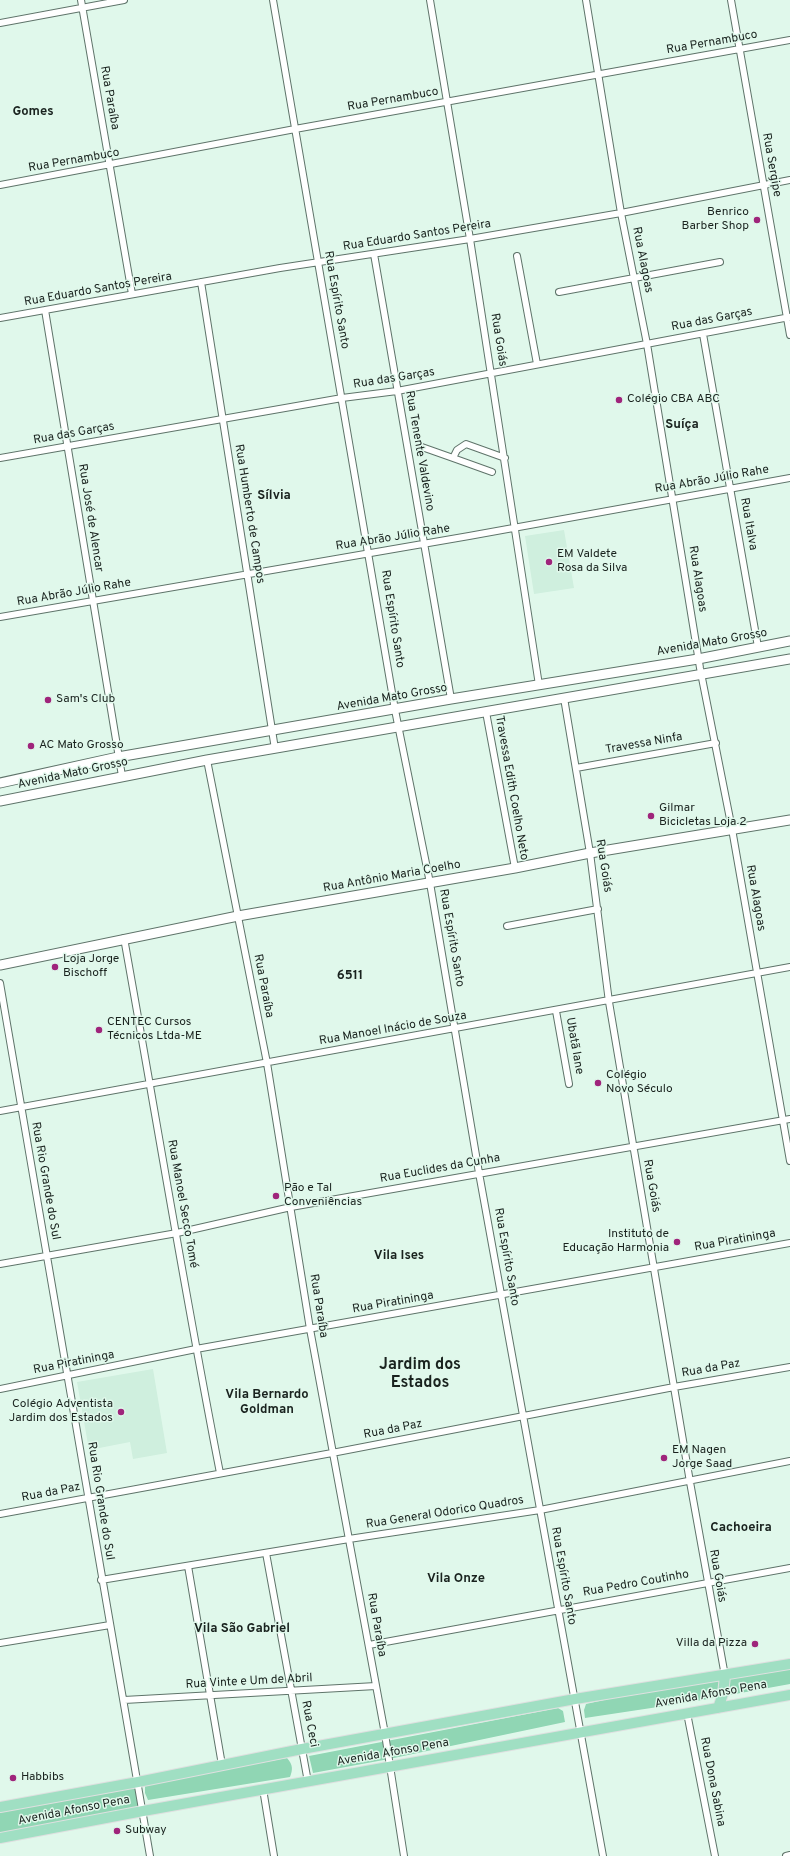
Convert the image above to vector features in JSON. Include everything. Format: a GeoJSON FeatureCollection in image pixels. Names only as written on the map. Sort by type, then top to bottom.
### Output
{"type":"FeatureCollection","features":[{"type":"Feature","properties":{"kind":"main road","name":"Avenida Mato Grosso"},"geometry":{"type":"LineString","coordinates":[[0,783],[118,757],[395,710],[451,699],[698,659],[790,641]]}},
{"type":"Feature","properties":{"kind":"main road"},"geometry":{"type":"LineString","coordinates":[[758,647],[766,664]]}},
{"type":"Feature","properties":{"kind":"main road","name":"Avenida Mato Grosso"},"geometry":{"type":"LineString","coordinates":[[0,801],[207,760],[790,660]]}},
{"type":"Feature","properties":{"kind":"main road"},"geometry":{"type":"LineString","coordinates":[[564,698],[564,690],[570,680]]}},
{"type":"Feature","properties":{"kind":"main road"},"geometry":{"type":"LineString","coordinates":[[543,684],[553,693],[553,700]]}},
{"type":"Feature","properties":{"kind":"main road","name":"Rua Antônio Maria Coelho"},"geometry":{"type":"LineString","coordinates":[[0,965],[124,938],[238,916],[515,868],[590,853],[790,820]]}},
{"type":"Feature","properties":{"kind":"main road","name":"Avenida Afonso Pena"},"geometry":{"type":"LineString","coordinates":[[0,1807],[138,1782],[222,1764],[575,1699],[725,1676],[790,1664]]}},
{"type":"Feature","properties":{"kind":"main road"},"geometry":{"type":"LineString","coordinates":[[718,1708],[723,1694],[725,1676]]}},
{"type":"Feature","properties":{"kind":"main road","name":"Avenida Afonso Pena"},"geometry":{"type":"LineString","coordinates":[[0,1838],[389,1766],[790,1695]]}},
{"type":"Feature","properties":{"kind":"street","name":"Rua Paraíba"},"geometry":{"type":"LineString","coordinates":[[81,0],[132,294]]}},
{"type":"Feature","properties":{"kind":"street"},"geometry":{"type":"LineString","coordinates":[[0,23],[124,0]]}},
{"type":"Feature","properties":{"kind":"street","name":"Rua Espírito Santo"},"geometry":{"type":"LineString","coordinates":[[272,0],[319,262],[395,710],[400,728],[430,883],[479,1173],[603,1856]]}},
{"type":"Feature","properties":{"kind":"street","name":"Rua Goiás"},"geometry":{"type":"LineString","coordinates":[[430,0],[492,373],[516,528],[543,684]]}},
{"type":"Feature","properties":{"kind":"street","name":"Rua Alagoas"},"geometry":{"type":"LineString","coordinates":[[586,0],[621,213],[647,344],[698,659],[716,742],[732,829],[790,1161]]}},
{"type":"Feature","properties":{"kind":"street","name":"Rua Sergipe"},"geometry":{"type":"LineString","coordinates":[[731,0],[789,317],[790,335]]}},
{"type":"Feature","properties":{"kind":"street","name":"Rua Pernambuco"},"geometry":{"type":"LineString","coordinates":[[0,185],[110,166],[295,129],[790,40]]}},
{"type":"Feature","properties":{"kind":"street","name":"Rua Eduardo Santos Pereira"},"geometry":{"type":"LineString","coordinates":[[0,318],[319,262],[470,239],[621,213],[790,180]]}},
{"type":"Feature","properties":{"kind":"street","name":"Rua Tenente Valdevino"},"geometry":{"type":"LineString","coordinates":[[374,254],[451,699]]}},
{"type":"Feature","properties":{"kind":"street"},"geometry":{"type":"LineString","coordinates":[[517,256],[537,364]]}},
{"type":"Feature","properties":{"kind":"street"},"geometry":{"type":"LineString","coordinates":[[559,292],[720,262]]}},
{"type":"Feature","properties":{"kind":"street","name":"Rua Humberto de Campos"},"geometry":{"type":"LineString","coordinates":[[201,282],[275,749]]}},
{"type":"Feature","properties":{"kind":"street","name":"Rua José de Alencar"},"geometry":{"type":"LineString","coordinates":[[45,310],[122,776]]}},
{"type":"Feature","properties":{"kind":"street","name":"Rua das Garças"},"geometry":{"type":"LineString","coordinates":[[0,458],[222,418],[342,398],[397,391],[789,317]]}},
{"type":"Feature","properties":{"kind":"street","name":"Rua Italva"},"geometry":{"type":"LineString","coordinates":[[703,334],[758,647]]}},
{"type":"Feature","properties":{"kind":"street"},"geometry":{"type":"LineString","coordinates":[[453,458],[457,450],[466,444],[505,458]]}},
{"type":"Feature","properties":{"kind":"street"},"geometry":{"type":"LineString","coordinates":[[419,446],[492,472]]}},
{"type":"Feature","properties":{"kind":"street","name":"Rua Abrão Júlio Rahe"},"geometry":{"type":"LineString","coordinates":[[0,617],[516,528],[672,498],[790,478]]}},
{"type":"Feature","properties":{"kind":"street","name":"Rua Goiás"},"geometry":{"type":"LineString","coordinates":[[564,698],[590,853],[609,1002],[655,1267],[707,1582],[725,1676]]}},
{"type":"Feature","properties":{"kind":"street","name":"Travessa Edith Coelho Neto"},"geometry":{"type":"LineString","coordinates":[[486,712],[515,868]]}},
{"type":"Feature","properties":{"kind":"street","name":"Travessa Ninfa"},"geometry":{"type":"LineString","coordinates":[[576,768],[716,742]]}},
{"type":"Feature","properties":{"kind":"street","name":"Rua Paraíba"},"geometry":{"type":"LineString","coordinates":[[207,760],[267,1063],[310,1329],[385,1734],[404,1856]]}},
{"type":"Feature","properties":{"kind":"street"},"geometry":{"type":"LineString","coordinates":[[507,926],[598,909]]}},
{"type":"Feature","properties":{"kind":"street","name":"Rua Manoel Secco Tomé"},"geometry":{"type":"LineString","coordinates":[[124,938],[177,1233],[196,1350],[220,1473]]}},
{"type":"Feature","properties":{"kind":"street","name":"Rua Manoel Inácio de Souza"},"geometry":{"type":"LineString","coordinates":[[0,1111],[609,1002],[757,975],[790,967]]}},
{"type":"Feature","properties":{"kind":"street","name":"Rua Rio Grande do Sul"},"geometry":{"type":"LineString","coordinates":[[0,983],[150,1856]]}},
{"type":"Feature","properties":{"kind":"street","name":"Ubatã lane"},"geometry":{"type":"LineString","coordinates":[[556,1011],[569,1084]]}},
{"type":"Feature","properties":{"kind":"street","name":"Rua Euclides da Cunha"},"geometry":{"type":"LineString","coordinates":[[0,1264],[177,1233],[291,1208],[479,1173],[790,1118]]}},
{"type":"Feature","properties":{"kind":"street","name":"Rua Piratininga"},"geometry":{"type":"LineString","coordinates":[[0,1389],[196,1350],[790,1243]]}},
{"type":"Feature","properties":{"kind":"street","name":"Rua da Paz"},"geometry":{"type":"LineString","coordinates":[[0,1514],[89,1496],[332,1453],[674,1387],[790,1367]]}},
{"type":"Feature","properties":{"kind":"street","name":"Rua General Odorico Quadros"},"geometry":{"type":"LineString","coordinates":[[102,1580],[349,1539],[540,1510],[690,1482],[790,1461]]}},
{"type":"Feature","properties":{"kind":"street","name":"Rua Ceci"},"geometry":{"type":"LineString","coordinates":[[266,1553],[308,1782]]}},
{"type":"Feature","properties":{"kind":"street"},"geometry":{"type":"LineString","coordinates":[[188,1566],[222,1764]]}},
{"type":"Feature","properties":{"kind":"street","name":"Rua Pedro Coutinho"},"geometry":{"type":"LineString","coordinates":[[369,1645],[558,1609],[790,1568]]}},
{"type":"Feature","properties":{"kind":"street"},"geometry":{"type":"LineString","coordinates":[[0,1643],[110,1625]]}},
{"type":"Feature","properties":{"kind":"street","name":"Rua Vinte e Um de Abril"},"geometry":{"type":"LineString","coordinates":[[124,1700],[376,1686]]}},
{"type":"Feature","properties":{"kind":"street","name":"Rua Dona Sabina"},"geometry":{"type":"LineString","coordinates":[[687,1713],[715,1856]]}},
{"type":"Feature","properties":{"kind":"street"},"geometry":{"type":"LineString","coordinates":[[263,1789],[274,1856]]}},
{"type":"Feature","properties":{"kind":"street"},"geometry":{"type":"LineString","coordinates":[[786,1856],[790,1855]]}},
{"type":"Feature","properties":{"kind":"shaded area","name":"EM Valdete Rosa da Silva"},"geometry":{"type":"Polygon","coordinates":[[[564,530],[574,588],[534,594],[525,536],[564,530]]]}},
{"type":"Feature","properties":{"kind":"shaded area","name":"Colégio Adventista Jardim dos Estados"},"geometry":{"type":"Polygon","coordinates":[[[153,1369],[167,1453],[133,1459],[130,1442],[89,1450],[77,1382],[153,1369]]]}},
{"type":"Feature","properties":{"kind":"green space"},"geometry":{"type":"Polygon","coordinates":[[[790,1665],[790,1684],[691,1702],[585,1718],[584,1710],[586,1704],[649,1690],[790,1665]]]}},
{"type":"Feature","properties":{"kind":"green space"},"geometry":{"type":"Polygon","coordinates":[[[558,1708],[563,1711],[565,1722],[389,1759],[313,1773],[309,1756],[558,1708]]]}},
{"type":"Feature","properties":{"kind":"green space"},"geometry":{"type":"Polygon","coordinates":[[[287,1758],[292,1767],[290,1777],[148,1800],[145,1793],[145,1784],[287,1758]]]}},
{"type":"Feature","properties":{"kind":"green space"},"geometry":{"type":"Polygon","coordinates":[[[138,1782],[143,1811],[0,1838],[0,1807],[138,1782]]]}},
{"type":"Feature","properties":{"kind":"place","name":"Benrico Barber Shop"},"geometry":{"type":"Point","coordinates":[757,220]}},
{"type":"Feature","properties":{"kind":"place","name":"Colégio CBA ABC"},"geometry":{"type":"Point","coordinates":[619,400]}},
{"type":"Feature","properties":{"kind":"place","name":"EM Valdete Rosa da Silva"},"geometry":{"type":"Point","coordinates":[549,562]}},
{"type":"Feature","properties":{"kind":"place","name":"Sam's Club"},"geometry":{"type":"Point","coordinates":[48,700]}},
{"type":"Feature","properties":{"kind":"place","name":"AC Mato Grosso"},"geometry":{"type":"Point","coordinates":[31,746]}},
{"type":"Feature","properties":{"kind":"place","name":"Gilmar Bicicletas Loja 2"},"geometry":{"type":"Point","coordinates":[651,816]}},
{"type":"Feature","properties":{"kind":"place","name":"Loja Jorge Bischoff"},"geometry":{"type":"Point","coordinates":[55,967]}},
{"type":"Feature","properties":{"kind":"place","name":"CENTEC Cursos Técnicos Ltda-ME"},"geometry":{"type":"Point","coordinates":[99,1030]}},
{"type":"Feature","properties":{"kind":"place","name":"Colégio Novo Século"},"geometry":{"type":"Point","coordinates":[598,1083]}},
{"type":"Feature","properties":{"kind":"place","name":"Pão e Tal Conveniências"},"geometry":{"type":"Point","coordinates":[276,1196]}},
{"type":"Feature","properties":{"kind":"place","name":"Instituto de Educação Harmonia"},"geometry":{"type":"Point","coordinates":[677,1242]}},
{"type":"Feature","properties":{"kind":"place","name":"Colégio Adventista Jardim dos Estados"},"geometry":{"type":"Point","coordinates":[121,1412]}},
{"type":"Feature","properties":{"kind":"place","name":"EM Nagen Jorge Saad"},"geometry":{"type":"Point","coordinates":[664,1458]}},
{"type":"Feature","properties":{"kind":"place","name":"Villa da Pizza"},"geometry":{"type":"Point","coordinates":[755,1644]}},
{"type":"Feature","properties":{"kind":"place","name":"Habbibs"},"geometry":{"type":"Point","coordinates":[13,1778]}},
{"type":"Feature","properties":{"kind":"place","name":"Subway"},"geometry":{"type":"Point","coordinates":[117,1831]}},
{"type":"Feature","properties":{"kind":"district","name":"Gomes"},"geometry":{"type":"Point","coordinates":[33,112]}},
{"type":"Feature","properties":{"kind":"district","name":"Suíça"},"geometry":{"type":"Point","coordinates":[682,425]}},
{"type":"Feature","properties":{"kind":"district","name":"Sílvia"},"geometry":{"type":"Point","coordinates":[274,496]}},
{"type":"Feature","properties":{"kind":"district","name":"6511"},"geometry":{"type":"Point","coordinates":[350,976]}},
{"type":"Feature","properties":{"kind":"district","name":"Vila Ises"},"geometry":{"type":"Point","coordinates":[399,1256]}},
{"type":"Feature","properties":{"kind":"district","name":"Jardim dos Estados"},"geometry":{"type":"Point","coordinates":[420,1375]}},
{"type":"Feature","properties":{"kind":"district","name":"Vila Bernardo Goldman"},"geometry":{"type":"Point","coordinates":[267,1402]}},
{"type":"Feature","properties":{"kind":"district","name":"Cachoeira"},"geometry":{"type":"Point","coordinates":[741,1528]}},
{"type":"Feature","properties":{"kind":"district","name":"Vila Onze"},"geometry":{"type":"Point","coordinates":[456,1579]}},
{"type":"Feature","properties":{"kind":"district","name":"Vila São Gabriel"},"geometry":{"type":"Point","coordinates":[242,1629]}}]}
